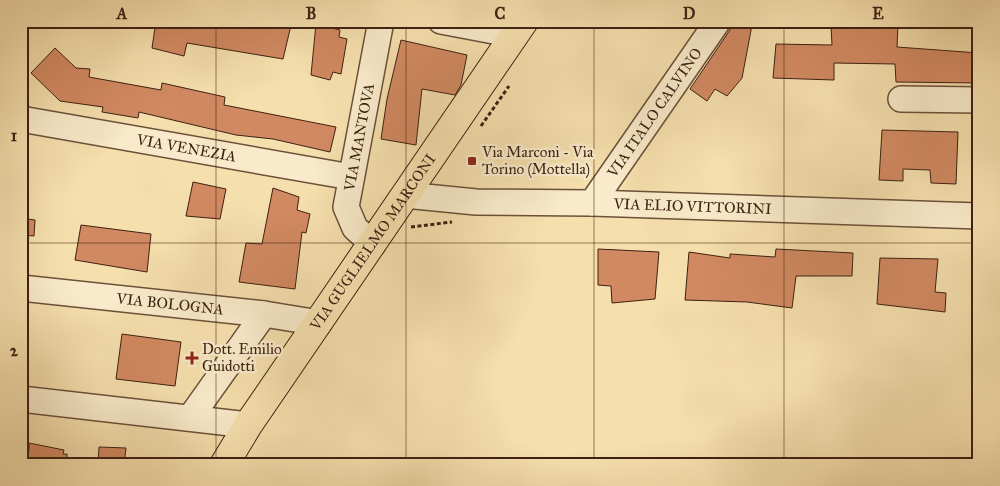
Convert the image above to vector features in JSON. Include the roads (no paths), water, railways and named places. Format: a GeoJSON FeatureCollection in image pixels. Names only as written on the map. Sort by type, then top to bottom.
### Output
{"type":"FeatureCollection","features":[{"type":"Feature","properties":{"kind":"main road","name":"VIA GUGLIELMO MARCONI"},"geometry":{"type":"LineString","coordinates":[[224,465],[248,425],[520,28]]}},
{"type":"Feature","properties":{"kind":"street","name":"VIA MANTOVA"},"geometry":{"type":"LineString","coordinates":[[373,244],[354,228],[346,207],[381,21]]}},
{"type":"Feature","properties":{"kind":"street"},"geometry":{"type":"LineString","coordinates":[[441,21],[520,28]]}},
{"type":"Feature","properties":{"kind":"street","name":"VIA ITALO CALVINO"},"geometry":{"type":"LineString","coordinates":[[592,203],[718,21]]}},
{"type":"Feature","properties":{"kind":"street"},"geometry":{"type":"LineString","coordinates":[[901,99],[979,100]]}},
{"type":"Feature","properties":{"kind":"street","name":"VIA VENEZIA"},"geometry":{"type":"LineString","coordinates":[[21,119],[351,177]]}},
{"type":"Feature","properties":{"kind":"street","name":"VIA ELIO VITTORINI"},"geometry":{"type":"LineString","coordinates":[[405,194],[476,202],[592,203],[979,216]]}},
{"type":"Feature","properties":{"kind":"street","name":"VIA BOLOGNA"},"geometry":{"type":"LineString","coordinates":[[21,288],[264,314],[319,323]]}},
{"type":"Feature","properties":{"kind":"street"},"geometry":{"type":"LineString","coordinates":[[190,418],[264,314]]}},
{"type":"Feature","properties":{"kind":"street"},"geometry":{"type":"LineString","coordinates":[[21,399],[248,425]]}},
{"type":"Feature","properties":{"kind":"place","name":"Via Marconi - Via Torino (Mottella)"},"geometry":{"type":"Point","coordinates":[472,161]}},
{"type":"Feature","properties":{"kind":"place","name":"Dott. Emilio Guidotti"},"geometry":{"type":"Point","coordinates":[192,358]}}]}
